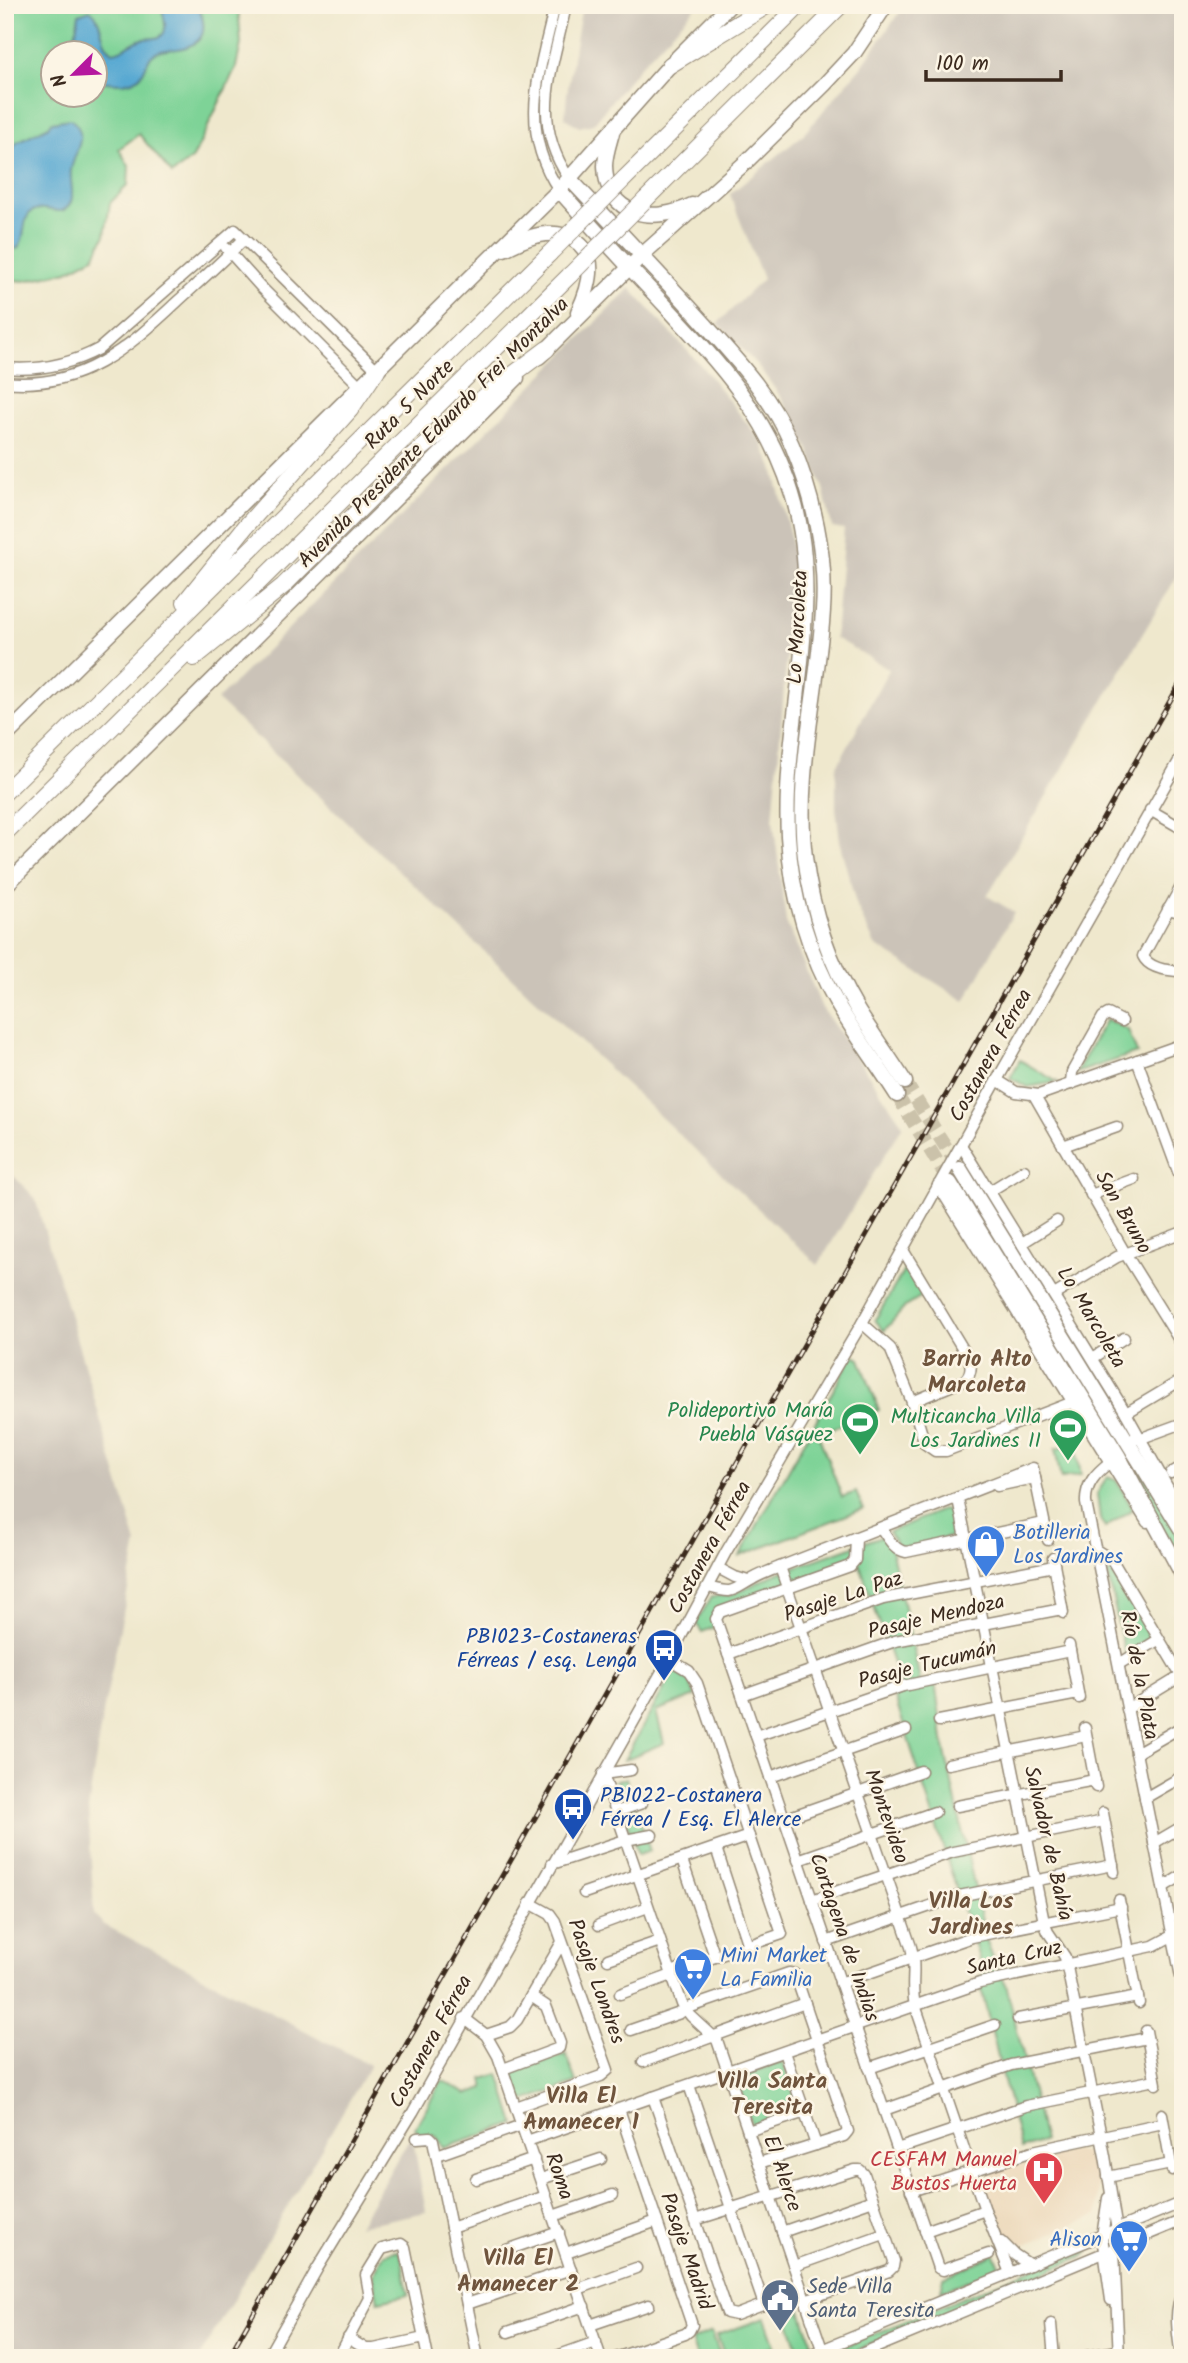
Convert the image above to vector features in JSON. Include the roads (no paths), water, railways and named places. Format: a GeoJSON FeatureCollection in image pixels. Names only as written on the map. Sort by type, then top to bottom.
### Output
{"type":"FeatureCollection","features":[{"type":"Feature","properties":{"kind":"highway"},"geometry":{"type":"LineString","coordinates":[[670,65],[768,5]]}},
{"type":"Feature","properties":{"kind":"highway","name":"Ruta 5 Norte"},"geometry":{"type":"LineString","coordinates":[[5,792],[800,5]]}},
{"type":"Feature","properties":{"kind":"highway","name":"Ruta 5 Norte"},"geometry":{"type":"LineString","coordinates":[[5,832],[841,5]]}},
{"type":"Feature","properties":{"kind":"highway"},"geometry":{"type":"LineString","coordinates":[[154,686],[264,603],[414,455],[547,349]]}},
{"type":"Feature","properties":{"kind":"highway"},"geometry":{"type":"LineString","coordinates":[[143,656],[246,526],[350,410],[377,370]]}},
{"type":"Feature","properties":{"kind":"main road"},"geometry":{"type":"LineString","coordinates":[[5,737],[559,190],[670,65],[730,5]]}},
{"type":"Feature","properties":{"kind":"main road","name":"Avenida Presidente Eduardo Frei Montalva"},"geometry":{"type":"LineString","coordinates":[[5,886],[629,267],[746,162],[847,62],[886,5]]}},
{"type":"Feature","properties":{"kind":"main road"},"geometry":{"type":"LineString","coordinates":[[614,128],[605,161],[606,176],[611,190],[627,208],[649,216],[666,215],[708,197]]}},
{"type":"Feature","properties":{"kind":"main road","name":"Lo Marcoleta"},"geometry":{"type":"LineString","coordinates":[[569,178],[751,376],[783,424],[807,487],[817,531],[823,589],[817,671],[803,788],[803,834],[808,880],[820,926],[837,970],[859,1012],[905,1082]]}},
{"type":"Feature","properties":{"kind":"main road","name":"Lo Marcoleta"},"geometry":{"type":"LineString","coordinates":[[559,190],[724,369],[755,411],[772,443],[793,495],[801,534],[806,592],[801,666],[791,747],[787,815],[790,861],[798,906],[828,987],[897,1095]]}},
{"type":"Feature","properties":{"kind":"main road"},"geometry":{"type":"LineString","coordinates":[[494,255],[545,234],[567,236],[582,245],[589,259],[591,276],[586,294],[570,326]]}},
{"type":"Feature","properties":{"kind":"main road"},"geometry":{"type":"LineString","coordinates":[[803,642],[819,647]]}},
{"type":"Feature","properties":{"kind":"main road"},"geometry":{"type":"LineString","coordinates":[[801,666],[810,666],[817,671]]}},
{"type":"Feature","properties":{"kind":"main road","name":"Lo Marcoleta"},"geometry":{"type":"LineString","coordinates":[[960,1169],[1183,1532]]}},
{"type":"Feature","properties":{"kind":"main road"},"geometry":{"type":"LineString","coordinates":[[944,1184],[1119,1457],[1165,1542],[1177,1554],[1183,1576]]}},
{"type":"Feature","properties":{"kind":"street","name":"Lo Marcoleta"},"geometry":{"type":"LineString","coordinates":[[555,5],[534,106],[534,125],[540,152],[551,179],[559,190]]}},
{"type":"Feature","properties":{"kind":"street","name":"Lo Marcoleta"},"geometry":{"type":"LineString","coordinates":[[566,5],[547,98],[548,132],[555,156],[569,178]]}},
{"type":"Feature","properties":{"kind":"street"},"geometry":{"type":"LineString","coordinates":[[5,368],[53,366],[76,360],[99,349],[235,230],[335,330],[370,360],[377,370]]}},
{"type":"Feature","properties":{"kind":"street"},"geometry":{"type":"LineString","coordinates":[[5,382],[37,382],[63,377],[111,358],[134,342],[244,239]]}},
{"type":"Feature","properties":{"kind":"street"},"geometry":{"type":"LineString","coordinates":[[221,243],[360,386]]}},
{"type":"Feature","properties":{"kind":"street"},"geometry":{"type":"LineString","coordinates":[[242,266],[250,262],[254,249]]}},
{"type":"Feature","properties":{"kind":"street","name":"Costanera Férrea"},"geometry":{"type":"LineString","coordinates":[[267,2358],[317,2269],[413,2112],[718,1568],[944,1184],[961,1144],[1183,754]]}},
{"type":"Feature","properties":{"kind":"street"},"geometry":{"type":"LineString","coordinates":[[1150,810],[1183,829]]}},
{"type":"Feature","properties":{"kind":"street"},"geometry":{"type":"LineString","coordinates":[[1183,883],[1144,952],[1143,959],[1157,967],[1183,971]]}},
{"type":"Feature","properties":{"kind":"street"},"geometry":{"type":"LineString","coordinates":[[1168,909],[1183,913]]}},
{"type":"Feature","properties":{"kind":"street"},"geometry":{"type":"LineString","coordinates":[[1071,1084],[1072,1072],[1103,1017],[1110,1015],[1122,1021]]}},
{"type":"Feature","properties":{"kind":"street"},"geometry":{"type":"LineString","coordinates":[[997,1080],[1016,1092],[1034,1095],[1183,1044]]}},
{"type":"Feature","properties":{"kind":"street"},"geometry":{"type":"LineString","coordinates":[[1137,1060],[1183,1185]]}},
{"type":"Feature","properties":{"kind":"street","name":"San Bruno"},"geometry":{"type":"LineString","coordinates":[[1034,1095],[1125,1253],[1183,1346]]}},
{"type":"Feature","properties":{"kind":"street"},"geometry":{"type":"LineString","coordinates":[[1063,1146],[1117,1127]]}},
{"type":"Feature","properties":{"kind":"street","name":"Lo Marcoleta"},"geometry":{"type":"LineString","coordinates":[[961,1144],[1126,1413],[1183,1515]]}},
{"type":"Feature","properties":{"kind":"street"},"geometry":{"type":"LineString","coordinates":[[990,1191],[1024,1170]]}},
{"type":"Feature","properties":{"kind":"street"},"geometry":{"type":"LineString","coordinates":[[1091,1195],[1134,1179]]}},
{"type":"Feature","properties":{"kind":"street"},"geometry":{"type":"LineString","coordinates":[[944,1184],[1110,1462],[1153,1531],[1165,1542]]}},
{"type":"Feature","properties":{"kind":"street"},"geometry":{"type":"LineString","coordinates":[[1022,1243],[1057,1221]]}},
{"type":"Feature","properties":{"kind":"street"},"geometry":{"type":"LineString","coordinates":[[1054,1295],[1125,1253],[1183,1232]]}},
{"type":"Feature","properties":{"kind":"street"},"geometry":{"type":"LineString","coordinates":[[904,1250],[969,1359],[971,1367],[965,1380],[912,1402]]}},
{"type":"Feature","properties":{"kind":"street"},"geometry":{"type":"LineString","coordinates":[[862,1323],[890,1348],[912,1402],[925,1444],[938,1452],[1073,1402]]}},
{"type":"Feature","properties":{"kind":"street"},"geometry":{"type":"LineString","coordinates":[[1093,1358],[1124,1338]]}},
{"type":"Feature","properties":{"kind":"street"},"geometry":{"type":"LineString","coordinates":[[1126,1413],[1183,1380]]}},
{"type":"Feature","properties":{"kind":"street"},"geometry":{"type":"LineString","coordinates":[[1124,1436],[1139,1439],[1183,1423]]}},
{"type":"Feature","properties":{"kind":"street","name":"Río de la Plata"},"geometry":{"type":"LineString","coordinates":[[1110,1462],[1094,1476],[1086,1493],[1163,1887],[1178,1933],[1182,1983]]}},
{"type":"Feature","properties":{"kind":"street"},"geometry":{"type":"LineString","coordinates":[[1171,1473],[1183,1466]]}},
{"type":"Feature","properties":{"kind":"street"},"geometry":{"type":"LineString","coordinates":[[709,1587],[732,1591],[780,1567],[991,1486],[1034,1473],[1048,1540]]}},
{"type":"Feature","properties":{"kind":"street","name":"Salvador de Bahía"},"geometry":{"type":"LineString","coordinates":[[958,1499],[1044,1922],[1063,1953],[1076,2008],[1117,2231],[1109,2251]]}},
{"type":"Feature","properties":{"kind":"street"},"geometry":{"type":"LineString","coordinates":[[881,1528],[895,1546],[906,1552],[1044,1523]]}},
{"type":"Feature","properties":{"kind":"street"},"geometry":{"type":"LineString","coordinates":[[788,1587],[852,1565],[855,1560],[856,1538]]}},
{"type":"Feature","properties":{"kind":"street"},"geometry":{"type":"LineString","coordinates":[[1096,1550],[1112,1560],[1182,1678],[1128,1709]]}},
{"type":"Feature","properties":{"kind":"street","name":"Pasaje La Paz"},"geometry":{"type":"LineString","coordinates":[[728,1654],[883,1599],[976,1581],[1053,1562],[1062,1611]]}},
{"type":"Feature","properties":{"kind":"street","name":"Montevideo"},"geometry":{"type":"LineString","coordinates":[[780,1567],[914,1957],[915,2005],[985,2210],[1010,2273]]}},
{"type":"Feature","properties":{"kind":"street"},"geometry":{"type":"LineString","coordinates":[[718,1568],[748,1581]]}},
{"type":"Feature","properties":{"kind":"street","name":"Cartagena de Indias"},"geometry":{"type":"LineString","coordinates":[[788,1587],[716,1615],[716,1619],[940,2271],[989,2254]]}},
{"type":"Feature","properties":{"kind":"street","name":"Pasaje Mendoza"},"geometry":{"type":"LineString","coordinates":[[742,1695],[895,1641],[1062,1611]]}},
{"type":"Feature","properties":{"kind":"street"},"geometry":{"type":"LineString","coordinates":[[1119,1664],[1158,1640]]}},
{"type":"Feature","properties":{"kind":"street","name":"Pasaje Tucumán"},"geometry":{"type":"LineString","coordinates":[[756,1736],[903,1686],[1069,1648],[1079,1697],[1000,1708]]}},
{"type":"Feature","properties":{"kind":"street"},"geometry":{"type":"LineString","coordinates":[[620,1994],[782,1934],[738,1806],[722,1777],[717,1743],[692,1674],[669,1658]]}},
{"type":"Feature","properties":{"kind":"street"},"geometry":{"type":"LineString","coordinates":[[939,1721],[1000,1708]]}},
{"type":"Feature","properties":{"kind":"street"},"geometry":{"type":"LineString","coordinates":[[694,1716],[706,1711]]}},
{"type":"Feature","properties":{"kind":"street"},"geometry":{"type":"LineString","coordinates":[[1136,1753],[1183,1726]]}},
{"type":"Feature","properties":{"kind":"street"},"geometry":{"type":"LineString","coordinates":[[770,1777],[906,1730]]}},
{"type":"Feature","properties":{"kind":"street"},"geometry":{"type":"LineString","coordinates":[[948,1764],[1086,1732],[1096,1783],[957,1806]]}},
{"type":"Feature","properties":{"kind":"street"},"geometry":{"type":"LineString","coordinates":[[704,1747],[717,1743]]}},
{"type":"Feature","properties":{"kind":"street"},"geometry":{"type":"LineString","coordinates":[[603,1774],[631,1770]]}},
{"type":"Feature","properties":{"kind":"street"},"geometry":{"type":"LineString","coordinates":[[784,1819],[921,1771]]}},
{"type":"Feature","properties":{"kind":"street","name":"El Alerce"},"geometry":{"type":"LineString","coordinates":[[603,1774],[685,2009],[714,2035],[728,2071],[824,2354]]}},
{"type":"Feature","properties":{"kind":"street"},"geometry":{"type":"LineString","coordinates":[[1145,1798],[1183,1776]]}},
{"type":"Feature","properties":{"kind":"street"},"geometry":{"type":"LineString","coordinates":[[616,1812],[642,1803]]}},
{"type":"Feature","properties":{"kind":"street"},"geometry":{"type":"LineString","coordinates":[[727,1810],[738,1806]]}},
{"type":"Feature","properties":{"kind":"street"},"geometry":{"type":"LineString","coordinates":[[798,1860],[935,1812]]}},
{"type":"Feature","properties":{"kind":"street"},"geometry":{"type":"LineString","coordinates":[[812,1900],[953,1852],[1104,1817],[1114,1868],[1035,1880],[959,1896],[826,1942]]}},
{"type":"Feature","properties":{"kind":"street"},"geometry":{"type":"LineString","coordinates":[[1154,1843],[1183,1826]]}},
{"type":"Feature","properties":{"kind":"street"},"geometry":{"type":"LineString","coordinates":[[552,1864],[625,1840],[653,1835]]}},
{"type":"Feature","properties":{"kind":"street"},"geometry":{"type":"LineString","coordinates":[[584,1894],[749,1836]]}},
{"type":"Feature","properties":{"kind":"street"},"geometry":{"type":"LineString","coordinates":[[716,1848],[748,1945]]}},
{"type":"Feature","properties":{"kind":"street"},"geometry":{"type":"LineString","coordinates":[[682,1860],[715,1957]]}},
{"type":"Feature","properties":{"kind":"street"},"geometry":{"type":"LineString","coordinates":[[1163,1887],[1183,1875]]}},
{"type":"Feature","properties":{"kind":"street","name":"Pasaje Londres"},"geometry":{"type":"LineString","coordinates":[[516,2106],[607,2072],[555,1921],[550,1914],[530,1903]]}},
{"type":"Feature","properties":{"kind":"street"},"geometry":{"type":"LineString","coordinates":[[840,1983],[972,1937],[1120,1903],[1139,2000],[1018,2019]]}},
{"type":"Feature","properties":{"kind":"street"},"geometry":{"type":"LineString","coordinates":[[598,1925],[648,1907]]}},
{"type":"Feature","properties":{"kind":"street","name":"Santa Cruz"},"geometry":{"type":"LineString","coordinates":[[527,2141],[989,1980],[1129,1952],[1153,1946],[1178,1933]]}},
{"type":"Feature","properties":{"kind":"street"},"geometry":{"type":"LineString","coordinates":[[608,1959],[660,1941]]}},
{"type":"Feature","properties":{"kind":"street"},"geometry":{"type":"LineString","coordinates":[[486,2035],[515,2023],[562,1942]]}},
{"type":"Feature","properties":{"kind":"street"},"geometry":{"type":"LineString","coordinates":[[631,2030],[793,1973],[806,2003],[848,2133],[759,2163]]}},
{"type":"Feature","properties":{"kind":"street"},"geometry":{"type":"LineString","coordinates":[[503,2069],[559,2048],[560,2043],[546,2006],[531,1996]]}},
{"type":"Feature","properties":{"kind":"street"},"geometry":{"type":"LineString","coordinates":[[643,2062],[806,2003]]}},
{"type":"Feature","properties":{"kind":"street","name":"Roma"},"geometry":{"type":"LineString","coordinates":[[464,2018],[494,2045],[601,2358]]}},
{"type":"Feature","properties":{"kind":"street"},"geometry":{"type":"LineString","coordinates":[[869,2068],[995,2025]]}},
{"type":"Feature","properties":{"kind":"street"},"geometry":{"type":"LineString","coordinates":[[884,2110],[1013,2065],[1147,2035],[1156,2083],[1092,2092],[1023,2107],[897,2150]]}},
{"type":"Feature","properties":{"kind":"street"},"geometry":{"type":"LineString","coordinates":[[784,2052],[816,2145]]}},
{"type":"Feature","properties":{"kind":"street"},"geometry":{"type":"LineString","coordinates":[[689,2085],[764,2305]]}},
{"type":"Feature","properties":{"kind":"street"},"geometry":{"type":"LineString","coordinates":[[653,2097],[726,2311],[730,2315],[889,2271],[893,2267],[894,2262],[873,2200],[860,2170],[695,2220]]}},
{"type":"Feature","properties":{"kind":"street","name":"Pasaje Madrid"},"geometry":{"type":"LineString","coordinates":[[616,2358],[685,2334],[692,2328],[619,2109]]}},
{"type":"Feature","properties":{"kind":"street"},"geometry":{"type":"LineString","coordinates":[[748,2131],[805,2112]]}},
{"type":"Feature","properties":{"kind":"street"},"geometry":{"type":"LineString","coordinates":[[911,2191],[1033,2151],[1163,2118],[1172,2167],[1108,2177]]}},
{"type":"Feature","properties":{"kind":"street"},"geometry":{"type":"LineString","coordinates":[[437,2155],[522,2125]]}},
{"type":"Feature","properties":{"kind":"street"},"geometry":{"type":"LineString","coordinates":[[416,2138],[430,2137],[433,2140],[478,2358]]}},
{"type":"Feature","properties":{"kind":"street"},"geometry":{"type":"LineString","coordinates":[[1078,2140],[1105,2156]]}},
{"type":"Feature","properties":{"kind":"street"},"geometry":{"type":"LineString","coordinates":[[541,2179],[601,2158]]}},
{"type":"Feature","properties":{"kind":"street"},"geometry":{"type":"LineString","coordinates":[[475,2179],[534,2159]]}},
{"type":"Feature","properties":{"kind":"street"},"geometry":{"type":"LineString","coordinates":[[977,2185],[985,2172],[995,2164]]}},
{"type":"Feature","properties":{"kind":"street","name":"Salvador de Bahía"},"geometry":{"type":"LineString","coordinates":[[1109,2193],[1102,2236],[1109,2251]]}},
{"type":"Feature","properties":{"kind":"street"},"geometry":{"type":"LineString","coordinates":[[553,2216],[613,2195]]}},
{"type":"Feature","properties":{"kind":"street"},"geometry":{"type":"LineString","coordinates":[[452,2228],[546,2196]]}},
{"type":"Feature","properties":{"kind":"street"},"geometry":{"type":"LineString","coordinates":[[782,2232],[873,2200]]}},
{"type":"Feature","properties":{"kind":"street"},"geometry":{"type":"LineString","coordinates":[[802,2358],[824,2354],[1183,2202]]}},
{"type":"Feature","properties":{"kind":"street"},"geometry":{"type":"LineString","coordinates":[[925,2231],[985,2210]]}},
{"type":"Feature","properties":{"kind":"street"},"geometry":{"type":"LineString","coordinates":[[851,2358],[1183,2220]]}},
{"type":"Feature","properties":{"kind":"street"},"geometry":{"type":"LineString","coordinates":[[566,2253],[657,2221]]}},
{"type":"Feature","properties":{"kind":"street"},"geometry":{"type":"LineString","coordinates":[[495,2255],[559,2232]]}},
{"type":"Feature","properties":{"kind":"street"},"geometry":{"type":"LineString","coordinates":[[794,2266],[884,2234]]}},
{"type":"Feature","properties":{"kind":"street","name":"Montevideo"},"geometry":{"type":"LineString","coordinates":[[998,2238],[1030,2265]]}},
{"type":"Feature","properties":{"kind":"street"},"geometry":{"type":"LineString","coordinates":[[338,2358],[370,2298],[366,2276],[382,2249],[401,2244],[405,2247],[428,2358]]}},
{"type":"Feature","properties":{"kind":"street"},"geometry":{"type":"LineString","coordinates":[[1076,2358],[1118,2354],[1109,2251]]}},
{"type":"Feature","properties":{"kind":"street"},"geometry":{"type":"LineString","coordinates":[[578,2289],[636,2268]]}},
{"type":"Feature","properties":{"kind":"street"},"geometry":{"type":"LineString","coordinates":[[467,2304],[571,2269]]}},
{"type":"Feature","properties":{"kind":"street"},"geometry":{"type":"LineString","coordinates":[[1181,2358],[1178,2305],[1182,2293]]}},
{"type":"Feature","properties":{"kind":"street"},"geometry":{"type":"LineString","coordinates":[[590,2325],[649,2305]]}},
{"type":"Feature","properties":{"kind":"street"},"geometry":{"type":"LineString","coordinates":[[508,2332],[584,2306]]}},
{"type":"Feature","properties":{"kind":"street"},"geometry":{"type":"LineString","coordinates":[[1051,2324],[1054,2358]]}},
{"type":"Feature","properties":{"kind":"street"},"geometry":{"type":"LineString","coordinates":[[348,2338],[366,2349],[374,2349],[424,2337]]}},
{"type":"Feature","properties":{"kind":"street"},"geometry":{"type":"LineString","coordinates":[[551,2358],[596,2342]]}},
{"type":"Feature","properties":{"kind":"street"},"geometry":{"type":"LineString","coordinates":[[1034,2358],[1042,2358]]}},
{"type":"Feature","properties":{"kind":"water"},"geometry":{"type":"Polygon","coordinates":[[[161,5],[198,5],[203,21],[199,39],[187,47],[153,55],[135,80],[108,82],[108,48],[113,52],[139,40],[160,36],[165,25],[161,5]]]}},
{"type":"Feature","properties":{"kind":"water"},"geometry":{"type":"Polygon","coordinates":[[[90,10],[98,20],[103,38],[75,38],[79,14],[90,10]]]}},
{"type":"Feature","properties":{"kind":"water"},"geometry":{"type":"Polygon","coordinates":[[[70,119],[79,130],[80,143],[71,170],[70,204],[62,211],[33,211],[26,219],[23,238],[17,249],[5,246],[5,197],[11,189],[12,179],[7,158],[17,142],[52,122],[70,119]]]}},
{"type":"Feature","properties":{"kind":"tunnel"},"geometry":{"type":"LineString","coordinates":[[905,1082],[959,1168]]}},
{"type":"Feature","properties":{"kind":"tunnel"},"geometry":{"type":"LineString","coordinates":[[897,1095],[950,1183]]}},
{"type":"Feature","properties":{"kind":"railway"},"geometry":{"type":"LineString","coordinates":[[228,2358],[1183,678]]}},
{"type":"Feature","properties":{"kind":"place","name":"Polideportivo María Puebla Vásquez"},"geometry":{"type":"Point","coordinates":[860,1456]}},
{"type":"Feature","properties":{"kind":"place","name":"Multicancha Villa Los Jardines II"},"geometry":{"type":"Point","coordinates":[1068,1462]}},
{"type":"Feature","properties":{"kind":"place","name":"Botilleria Los Jardines"},"geometry":{"type":"Point","coordinates":[986,1578]}},
{"type":"Feature","properties":{"kind":"place","name":"PB1023-Costaneras Férreas / esq. Lenga"},"geometry":{"type":"Point","coordinates":[664,1682]}},
{"type":"Feature","properties":{"kind":"place","name":"PB1022-Costanera Férrea / Esq. El Alerce"},"geometry":{"type":"Point","coordinates":[573,1841]}},
{"type":"Feature","properties":{"kind":"place","name":"Mini Market La Familia"},"geometry":{"type":"Point","coordinates":[693,2001]}},
{"type":"Feature","properties":{"kind":"place","name":"CESFAM Manuel Bustos Huerta"},"geometry":{"type":"Point","coordinates":[1044,2205]}},
{"type":"Feature","properties":{"kind":"place","name":"Alison"},"geometry":{"type":"Point","coordinates":[1129,2273]}},
{"type":"Feature","properties":{"kind":"place","name":"Sede Villa Santa Teresita"},"geometry":{"type":"Point","coordinates":[780,2332]}},
{"type":"Feature","properties":{"kind":"district","name":"Barrio Alto Marcoleta"},"geometry":{"type":"Point","coordinates":[977,1371]}},
{"type":"Feature","properties":{"kind":"district","name":"Villa Los Jardines"},"geometry":{"type":"Point","coordinates":[971,1913]}},
{"type":"Feature","properties":{"kind":"district","name":"Villa Santa Teresita"},"geometry":{"type":"Point","coordinates":[772,2093]}},
{"type":"Feature","properties":{"kind":"district","name":"Villa El Amanecer 1"},"geometry":{"type":"Point","coordinates":[581,2108]}},
{"type":"Feature","properties":{"kind":"district","name":"Villa El Amanecer 2"},"geometry":{"type":"Point","coordinates":[518,2270]}}]}
